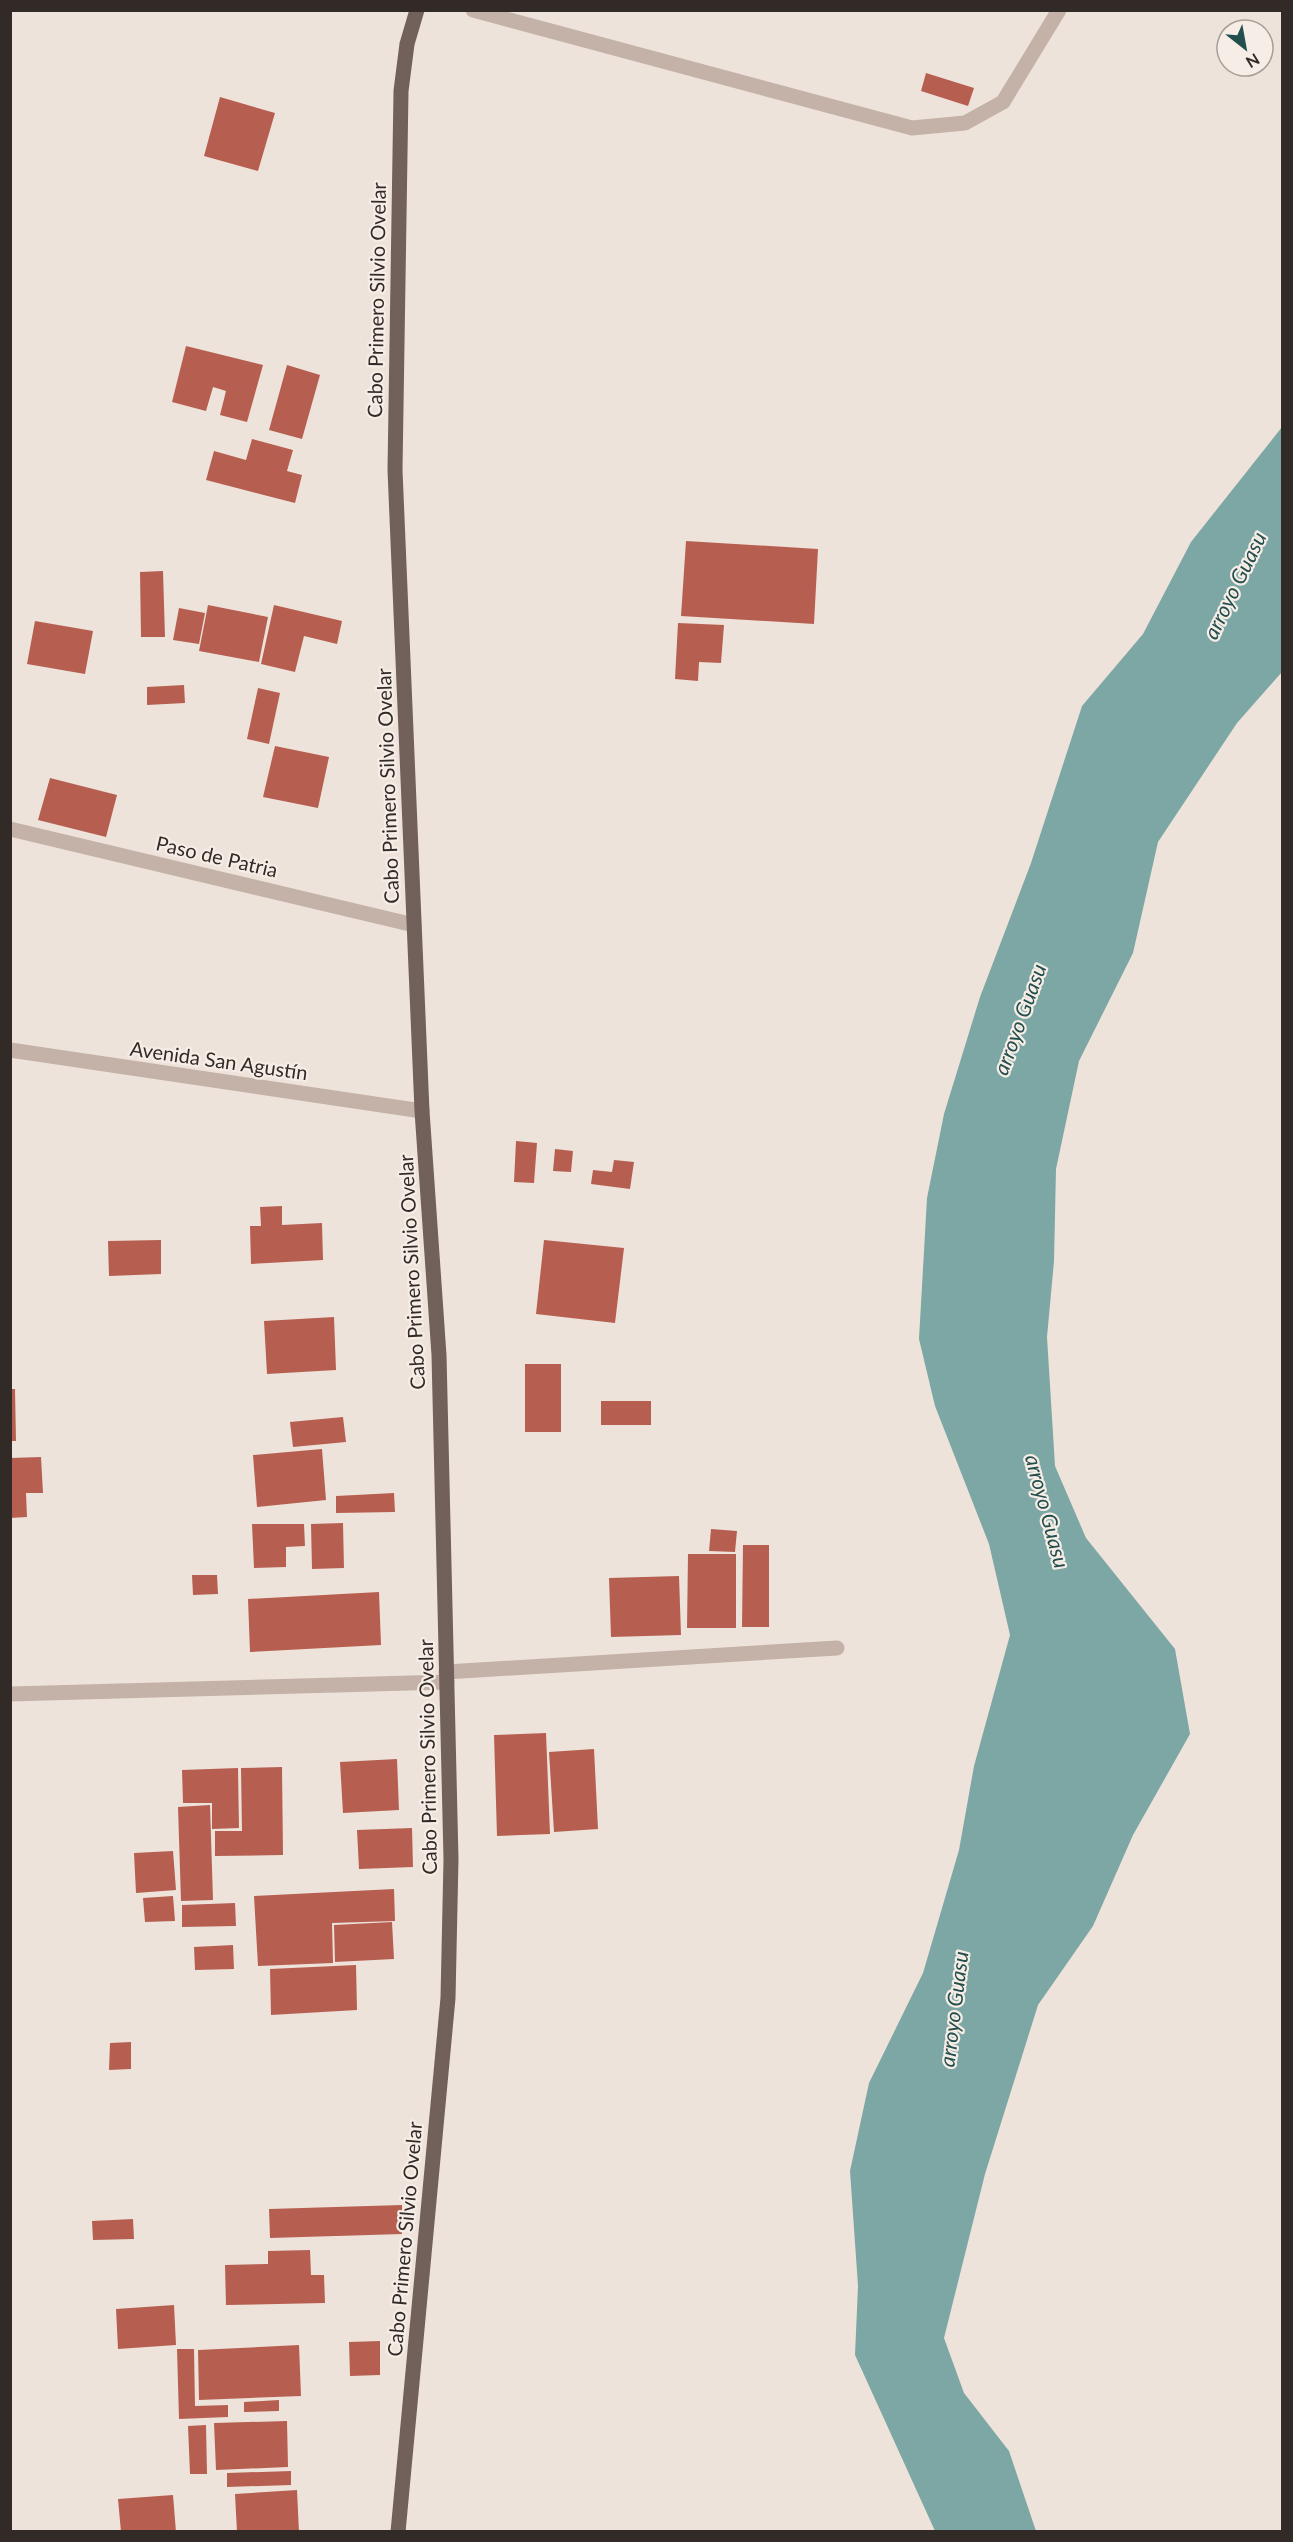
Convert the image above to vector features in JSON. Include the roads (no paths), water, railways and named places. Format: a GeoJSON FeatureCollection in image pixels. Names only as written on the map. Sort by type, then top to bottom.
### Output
{"type":"FeatureCollection","features":[{"type":"Feature","properties":{"kind":"main road","name":"Cabo Primero Silvio Ovelar"},"geometry":{"type":"LineString","coordinates":[[398,2532],[448,1998],[451,1859],[439,1355],[422,1111],[394,470],[401,92],[407,44],[417,10]]}},
{"type":"Feature","properties":{"kind":"street"},"geometry":{"type":"LineString","coordinates":[[473,10],[912,128],[965,123],[1003,102],[1059,10]]}},
{"type":"Feature","properties":{"kind":"street","name":"Paso de Patria"},"geometry":{"type":"LineString","coordinates":[[10,829],[414,925]]}},
{"type":"Feature","properties":{"kind":"street","name":"Avenida San Agustín"},"geometry":{"type":"LineString","coordinates":[[10,1050],[422,1111]]}},
{"type":"Feature","properties":{"kind":"street"},"geometry":{"type":"LineString","coordinates":[[10,1694],[447,1677],[837,1648]]}},
{"type":"Feature","properties":{"kind":"water","name":"arroyo Guasu"},"geometry":{"type":"Polygon","coordinates":[[[1282,427],[1282,672],[1237,723],[1158,842],[1133,953],[1079,1061],[1056,1169],[1054,1261],[1047,1337],[1055,1466],[1086,1538],[1175,1649],[1190,1734],[1133,1835],[1093,1926],[1038,2005],[985,2174],[944,2338],[964,2393],[1009,2451],[1036,2531],[935,2531],[855,2355],[858,2286],[850,2171],[869,2083],[923,1973],[959,1850],[974,1766],[1010,1635],[989,1544],[935,1406],[919,1339],[927,1198],[944,1114],[980,997],[1031,863],[1082,706],[1143,634],[1191,542],[1282,427]]]}}]}
